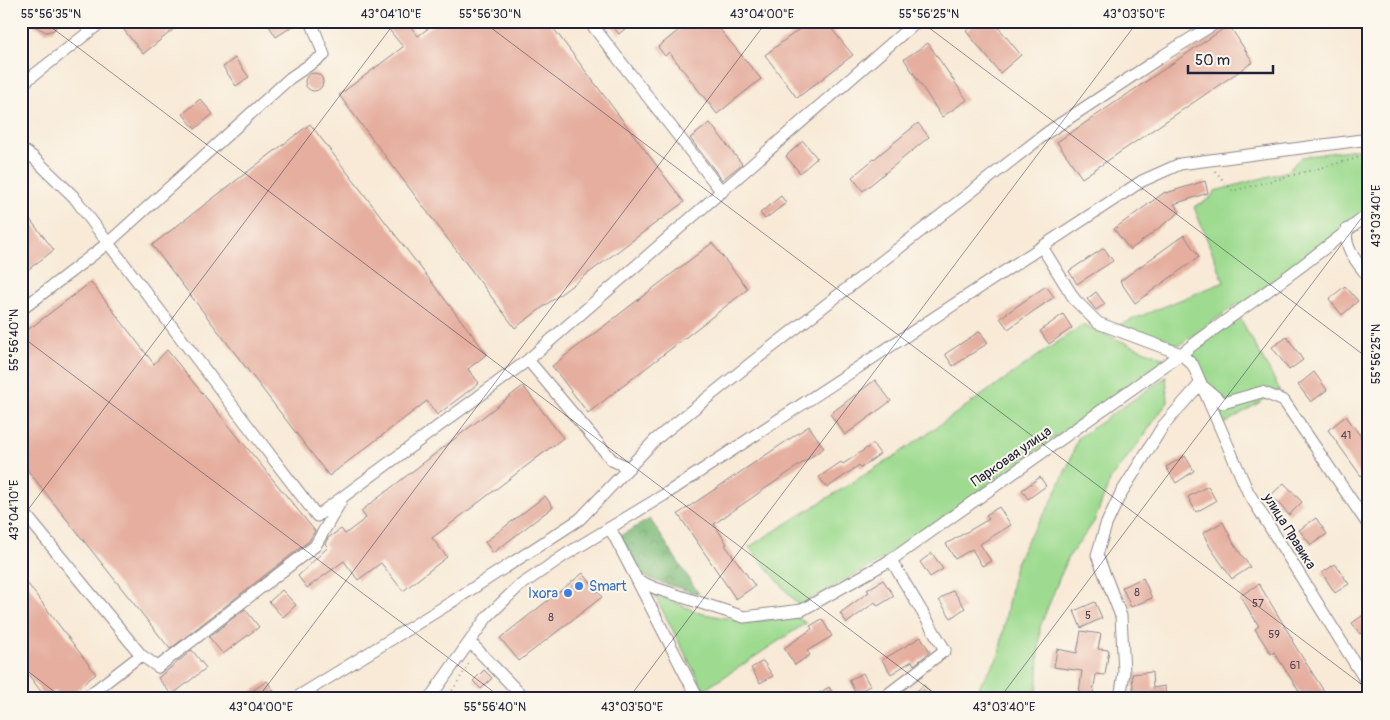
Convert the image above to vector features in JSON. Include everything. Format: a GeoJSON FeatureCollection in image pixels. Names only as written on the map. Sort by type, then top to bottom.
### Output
{"type":"FeatureCollection","features":[{"type":"Feature","properties":{"kind":"street"},"geometry":{"type":"LineString","coordinates":[[21,85],[103,21]]}},
{"type":"Feature","properties":{"kind":"street"},"geometry":{"type":"LineString","coordinates":[[21,310],[108,243],[290,78],[324,55],[311,21]]}},
{"type":"Feature","properties":{"kind":"street"},"geometry":{"type":"LineString","coordinates":[[589,21],[722,192]]}},
{"type":"Feature","properties":{"kind":"street"},"geometry":{"type":"LineString","coordinates":[[21,149],[33,157],[74,196],[317,516],[528,360],[917,21]]}},
{"type":"Feature","properties":{"kind":"street"},"geometry":{"type":"LineString","coordinates":[[294,699],[447,605],[580,519],[656,439],[1048,132],[1164,54],[1219,21]]}},
{"type":"Feature","properties":{"kind":"street"},"geometry":{"type":"LineString","coordinates":[[429,699],[487,617],[518,587],[565,555],[679,485],[1142,181],[1180,164],[1369,139]]}},
{"type":"Feature","properties":{"kind":"street","name":"Парковая улица"},"geometry":{"type":"LineString","coordinates":[[637,580],[654,588],[744,616],[802,610],[891,560],[1181,354],[1369,214]]}},
{"type":"Feature","properties":{"kind":"street"},"geometry":{"type":"LineString","coordinates":[[1347,229],[1345,238],[1350,252],[1369,278]]}},
{"type":"Feature","properties":{"kind":"street"},"geometry":{"type":"LineString","coordinates":[[1042,247],[1076,300],[1098,323],[1181,354]]}},
{"type":"Feature","properties":{"kind":"street"},"geometry":{"type":"LineString","coordinates":[[1317,254],[1335,249],[1350,252]]}},
{"type":"Feature","properties":{"kind":"street","name":"улица Правика"},"geometry":{"type":"LineString","coordinates":[[1181,354],[1192,365],[1248,492],[1369,686]]}},
{"type":"Feature","properties":{"kind":"street"},"geometry":{"type":"LineString","coordinates":[[528,360],[612,460],[629,468]]}},
{"type":"Feature","properties":{"kind":"street"},"geometry":{"type":"LineString","coordinates":[[1120,699],[1124,672],[1122,616],[1097,555],[1106,525],[1120,495],[1163,426],[1200,384]]}},
{"type":"Feature","properties":{"kind":"street","name":"улица Правика"},"geometry":{"type":"LineString","coordinates":[[1200,384],[1223,403],[1262,392],[1284,401],[1369,526]]}},
{"type":"Feature","properties":{"kind":"street"},"geometry":{"type":"LineString","coordinates":[[21,509],[141,655],[158,667],[315,546],[345,495]]}},
{"type":"Feature","properties":{"kind":"street"},"geometry":{"type":"LineString","coordinates":[[610,528],[698,699]]}},
{"type":"Feature","properties":{"kind":"street"},"geometry":{"type":"LineString","coordinates":[[882,699],[945,650],[891,560]]}},
{"type":"Feature","properties":{"kind":"street"},"geometry":{"type":"LineString","coordinates":[[470,642],[525,699]]}},
{"type":"Feature","properties":{"kind":"street"},"geometry":{"type":"LineString","coordinates":[[84,699],[141,655]]}},
{"type":"Feature","properties":{"kind":"path"},"geometry":{"type":"LineString","coordinates":[[1212,166],[1233,191],[1369,155]]}},
{"type":"Feature","properties":{"kind":"green space"},"geometry":{"type":"Polygon","coordinates":[[[1369,147],[1369,219],[1245,308],[1239,303],[1179,345],[1119,325],[1224,282],[1194,207],[1209,199],[1215,191],[1288,171],[1301,157],[1369,147]]]}},
{"type":"Feature","properties":{"kind":"green space"},"geometry":{"type":"Polygon","coordinates":[[[1239,316],[1280,390],[1222,425],[1201,370],[1191,353],[1239,316]]]}},
{"type":"Feature","properties":{"kind":"green space"},"geometry":{"type":"Polygon","coordinates":[[[1082,325],[1165,359],[887,557],[799,606],[749,547],[898,454],[1082,325]]]}},
{"type":"Feature","properties":{"kind":"green space"},"geometry":{"type":"Polygon","coordinates":[[[1166,377],[1168,401],[1111,478],[1094,522],[1067,559],[1040,627],[1037,699],[971,699],[999,655],[1015,565],[1029,537],[1050,505],[1078,438],[1166,377]]]}},
{"type":"Feature","properties":{"kind":"green space"},"geometry":{"type":"Polygon","coordinates":[[[650,519],[699,594],[641,575],[620,536],[650,519]]]}},
{"type":"Feature","properties":{"kind":"green space"},"geometry":{"type":"Polygon","coordinates":[[[654,594],[700,613],[745,622],[796,617],[806,623],[704,690],[654,594]]]}},
{"type":"Feature","properties":{"kind":"building"},"geometry":{"type":"Polygon","coordinates":[[[26,21],[59,21],[54,30],[46,32],[26,21]]]}},
{"type":"Feature","properties":{"kind":"building"},"geometry":{"type":"Polygon","coordinates":[[[135,21],[184,21],[143,54],[124,30],[135,21]]]}},
{"type":"Feature","properties":{"kind":"building"},"geometry":{"type":"Polygon","coordinates":[[[266,21],[301,21],[276,37],[266,21]]]}},
{"type":"Feature","properties":{"kind":"building"},"geometry":{"type":"Polygon","coordinates":[[[382,21],[406,21],[418,36],[438,21],[548,21],[684,202],[515,328],[339,95],[403,47],[382,21]]]}},
{"type":"Feature","properties":{"kind":"building"},"geometry":{"type":"Polygon","coordinates":[[[608,21],[634,21],[619,34],[608,21]]]}},
{"type":"Feature","properties":{"kind":"building"},"geometry":{"type":"Polygon","coordinates":[[[690,21],[713,21],[761,79],[717,114],[669,52],[665,56],[658,47],[690,21]]]}},
{"type":"Feature","properties":{"kind":"building"},"geometry":{"type":"Polygon","coordinates":[[[810,21],[825,21],[853,55],[797,98],[765,55],[810,21]]]}},
{"type":"Feature","properties":{"kind":"building"},"geometry":{"type":"Polygon","coordinates":[[[978,21],[993,21],[1021,55],[1000,73],[966,31],[978,21]]]}},
{"type":"Feature","properties":{"kind":"building"},"geometry":{"type":"Polygon","coordinates":[[[1229,25],[1253,62],[1082,178],[1057,142],[1229,25]]]}},
{"type":"Feature","properties":{"kind":"building"},"geometry":{"type":"Polygon","coordinates":[[[928,43],[967,100],[942,117],[904,59],[928,43]]]}},
{"type":"Feature","properties":{"kind":"building"},"geometry":{"type":"Polygon","coordinates":[[[235,58],[249,77],[236,86],[223,67],[235,58]]]}},
{"type":"Feature","properties":{"kind":"building"},"geometry":{"type":"Polygon","coordinates":[[[314,73],[320,76],[323,82],[320,88],[314,91],[308,88],[305,82],[308,76],[314,73]]]}},
{"type":"Feature","properties":{"kind":"building"},"geometry":{"type":"Polygon","coordinates":[[[200,99],[213,114],[195,129],[183,114],[200,99]]]}},
{"type":"Feature","properties":{"kind":"building"},"geometry":{"type":"Polygon","coordinates":[[[710,123],[742,164],[722,180],[690,138],[710,123]]]}},
{"type":"Feature","properties":{"kind":"building"},"geometry":{"type":"Polygon","coordinates":[[[918,123],[929,137],[863,191],[852,177],[918,123]]]}},
{"type":"Feature","properties":{"kind":"building"},"geometry":{"type":"Polygon","coordinates":[[[310,124],[487,354],[468,369],[479,383],[437,415],[427,401],[329,476],[152,245],[310,124]]]}},
{"type":"Feature","properties":{"kind":"building"},"geometry":{"type":"Polygon","coordinates":[[[803,141],[817,158],[800,173],[786,156],[803,141]]]}},
{"type":"Feature","properties":{"kind":"building"},"geometry":{"type":"Polygon","coordinates":[[[1205,181],[1208,193],[1174,204],[1180,212],[1130,250],[1114,229],[1165,192],[1205,181]]]}},
{"type":"Feature","properties":{"kind":"building"},"geometry":{"type":"Polygon","coordinates":[[[781,196],[786,203],[765,219],[760,213],[781,196]]]}},
{"type":"Feature","properties":{"kind":"building"},"geometry":{"type":"Polygon","coordinates":[[[21,208],[54,250],[21,275],[21,208]]]}},
{"type":"Feature","properties":{"kind":"building"},"geometry":{"type":"Polygon","coordinates":[[[1184,235],[1199,257],[1135,303],[1120,281],[1184,235]]]}},
{"type":"Feature","properties":{"kind":"building"},"geometry":{"type":"Polygon","coordinates":[[[712,243],[748,289],[588,413],[552,366],[712,243]]]}},
{"type":"Feature","properties":{"kind":"building"},"geometry":{"type":"Polygon","coordinates":[[[1104,248],[1113,261],[1077,284],[1069,271],[1104,248]]]}},
{"type":"Feature","properties":{"kind":"building"},"geometry":{"type":"Polygon","coordinates":[[[91,282],[154,364],[167,350],[315,531],[309,541],[170,649],[21,462],[21,335],[91,282]]]}},
{"type":"Feature","properties":{"kind":"building"},"geometry":{"type":"Polygon","coordinates":[[[1046,286],[1054,297],[1008,329],[1000,318],[1046,286]]]}},
{"type":"Feature","properties":{"kind":"building"},"geometry":{"type":"Polygon","coordinates":[[[1345,286],[1358,301],[1342,315],[1329,299],[1345,286]]]}},
{"type":"Feature","properties":{"kind":"building"},"geometry":{"type":"Polygon","coordinates":[[[1096,292],[1105,304],[1096,310],[1087,299],[1096,292]]]}},
{"type":"Feature","properties":{"kind":"building"},"geometry":{"type":"Polygon","coordinates":[[[1063,314],[1072,328],[1049,344],[1040,331],[1063,314]]]}},
{"type":"Feature","properties":{"kind":"building"},"geometry":{"type":"Polygon","coordinates":[[[980,331],[988,343],[953,366],[945,354],[980,331]]]}},
{"type":"Feature","properties":{"kind":"building"},"geometry":{"type":"Polygon","coordinates":[[[1287,337],[1303,360],[1289,370],[1272,347],[1287,337]]]}},
{"type":"Feature","properties":{"kind":"building"},"geometry":{"type":"Polygon","coordinates":[[[1314,372],[1327,390],[1311,402],[1298,385],[1314,372]]]}},
{"type":"Feature","properties":{"kind":"building"},"geometry":{"type":"Polygon","coordinates":[[[875,380],[891,401],[845,435],[830,414],[875,380]]]}},
{"type":"Feature","properties":{"kind":"building"},"geometry":{"type":"Polygon","coordinates":[[[523,386],[563,438],[432,538],[447,557],[403,591],[381,563],[358,580],[344,561],[307,588],[298,576],[328,547],[325,544],[328,538],[341,529],[345,534],[366,518],[361,511],[523,386]]]}},
{"type":"Feature","properties":{"kind":"building"},"geometry":{"type":"Polygon","coordinates":[[[1346,416],[1369,448],[1369,470],[1361,476],[1328,430],[1346,416]]]}},
{"type":"Feature","properties":{"kind":"building"},"geometry":{"type":"Polygon","coordinates":[[[809,426],[824,448],[714,524],[727,544],[725,545],[755,586],[736,599],[678,514],[809,426]]]}},
{"type":"Feature","properties":{"kind":"building"},"geometry":{"type":"Polygon","coordinates":[[[873,444],[880,454],[861,468],[859,465],[827,488],[819,477],[873,444]]]}},
{"type":"Feature","properties":{"kind":"building"},"geometry":{"type":"Polygon","coordinates":[[[1185,456],[1194,471],[1176,483],[1166,467],[1185,456]]]}},
{"type":"Feature","properties":{"kind":"building"},"geometry":{"type":"Polygon","coordinates":[[[1040,477],[1046,486],[1028,499],[1022,490],[1040,477]]]}},
{"type":"Feature","properties":{"kind":"building"},"geometry":{"type":"Polygon","coordinates":[[[1284,483],[1302,502],[1289,515],[1271,495],[1284,483]]]}},
{"type":"Feature","properties":{"kind":"building"},"geometry":{"type":"Polygon","coordinates":[[[1208,486],[1216,501],[1196,512],[1188,497],[1208,486]]]}},
{"type":"Feature","properties":{"kind":"building"},"geometry":{"type":"Polygon","coordinates":[[[545,496],[553,507],[493,553],[485,542],[545,496]]]}},
{"type":"Feature","properties":{"kind":"building"},"geometry":{"type":"Polygon","coordinates":[[[999,507],[1011,525],[980,544],[991,561],[982,566],[972,549],[955,559],[946,544],[989,519],[986,515],[999,507]]]}},
{"type":"Feature","properties":{"kind":"building"},"geometry":{"type":"Polygon","coordinates":[[[1316,518],[1327,534],[1311,545],[1299,530],[1316,518]]]}},
{"type":"Feature","properties":{"kind":"building"},"geometry":{"type":"Polygon","coordinates":[[[1223,522],[1234,544],[1250,567],[1232,579],[1210,547],[1203,533],[1223,522]]]}},
{"type":"Feature","properties":{"kind":"building"},"geometry":{"type":"Polygon","coordinates":[[[932,553],[943,569],[930,577],[920,562],[932,553]]]}},
{"type":"Feature","properties":{"kind":"building"},"geometry":{"type":"Polygon","coordinates":[[[1335,564],[1349,584],[1335,593],[1322,573],[1335,564]]]}},
{"type":"Feature","properties":{"kind":"building"},"geometry":{"type":"Polygon","coordinates":[[[583,573],[602,597],[519,661],[500,638],[583,573]]]}},
{"type":"Feature","properties":{"kind":"building"},"geometry":{"type":"Polygon","coordinates":[[[21,575],[96,674],[64,699],[55,691],[46,698],[21,665],[21,575]]]}},
{"type":"Feature","properties":{"kind":"building"},"geometry":{"type":"Polygon","coordinates":[[[1143,578],[1152,598],[1131,607],[1122,587],[1143,578]]]}},
{"type":"Feature","properties":{"kind":"building"},"geometry":{"type":"Polygon","coordinates":[[[883,580],[894,596],[878,606],[875,602],[847,623],[840,613],[869,592],[867,590],[883,580]]]}},
{"type":"Feature","properties":{"kind":"building"},"geometry":{"type":"Polygon","coordinates":[[[1259,584],[1329,699],[1304,699],[1274,652],[1271,654],[1255,629],[1259,626],[1240,596],[1259,584]]]}},
{"type":"Feature","properties":{"kind":"building"},"geometry":{"type":"Polygon","coordinates":[[[282,590],[296,605],[283,617],[269,602],[282,590]]]}},
{"type":"Feature","properties":{"kind":"building"},"geometry":{"type":"Polygon","coordinates":[[[953,590],[965,608],[951,618],[939,600],[953,590]]]}},
{"type":"Feature","properties":{"kind":"building"},"geometry":{"type":"Polygon","coordinates":[[[1095,602],[1102,618],[1081,628],[1074,611],[1095,602]]]}},
{"type":"Feature","properties":{"kind":"building"},"geometry":{"type":"Polygon","coordinates":[[[245,609],[259,627],[223,654],[209,637],[245,609]]]}},
{"type":"Feature","properties":{"kind":"building"},"geometry":{"type":"Polygon","coordinates":[[[1369,611],[1369,628],[1360,634],[1352,623],[1369,611]]]}},
{"type":"Feature","properties":{"kind":"building"},"geometry":{"type":"Polygon","coordinates":[[[822,619],[832,636],[807,651],[810,655],[795,665],[784,648],[812,629],[810,626],[822,619]]]}},
{"type":"Feature","properties":{"kind":"building"},"geometry":{"type":"Polygon","coordinates":[[[1081,631],[1101,634],[1098,649],[1109,650],[1105,675],[1096,674],[1092,699],[1078,699],[1082,671],[1054,667],[1057,649],[1077,653],[1081,631]]]}},
{"type":"Feature","properties":{"kind":"building"},"geometry":{"type":"Polygon","coordinates":[[[921,637],[930,652],[914,665],[912,661],[891,674],[882,660],[921,637]]]}},
{"type":"Feature","properties":{"kind":"building"},"geometry":{"type":"Polygon","coordinates":[[[192,650],[206,668],[172,695],[158,678],[192,650]]]}},
{"type":"Feature","properties":{"kind":"building"},"geometry":{"type":"Polygon","coordinates":[[[763,661],[773,676],[760,683],[751,668],[763,661]]]}},
{"type":"Feature","properties":{"kind":"building"},"geometry":{"type":"Polygon","coordinates":[[[484,670],[492,678],[481,689],[473,681],[484,670]]]}},
{"type":"Feature","properties":{"kind":"building"},"geometry":{"type":"Polygon","coordinates":[[[1152,672],[1153,688],[1165,686],[1166,699],[1134,699],[1132,674],[1152,672]]]}},
{"type":"Feature","properties":{"kind":"building"},"geometry":{"type":"Polygon","coordinates":[[[863,673],[870,686],[856,693],[849,680],[863,673]]]}},
{"type":"Feature","properties":{"kind":"building"},"geometry":{"type":"Polygon","coordinates":[[[267,681],[279,699],[240,699],[267,681]]]}},
{"type":"Feature","properties":{"kind":"building"},"geometry":{"type":"Polygon","coordinates":[[[924,685],[935,699],[907,699],[924,685]]]}},
{"type":"Feature","properties":{"kind":"building"},"geometry":{"type":"Polygon","coordinates":[[[829,687],[836,699],[809,699],[829,687]]]}},
{"type":"Feature","properties":{"kind":"place","name":"Smart"},"geometry":{"type":"Point","coordinates":[579,586]}},
{"type":"Feature","properties":{"kind":"place","name":"Ixora"},"geometry":{"type":"Point","coordinates":[568,593]}}]}
